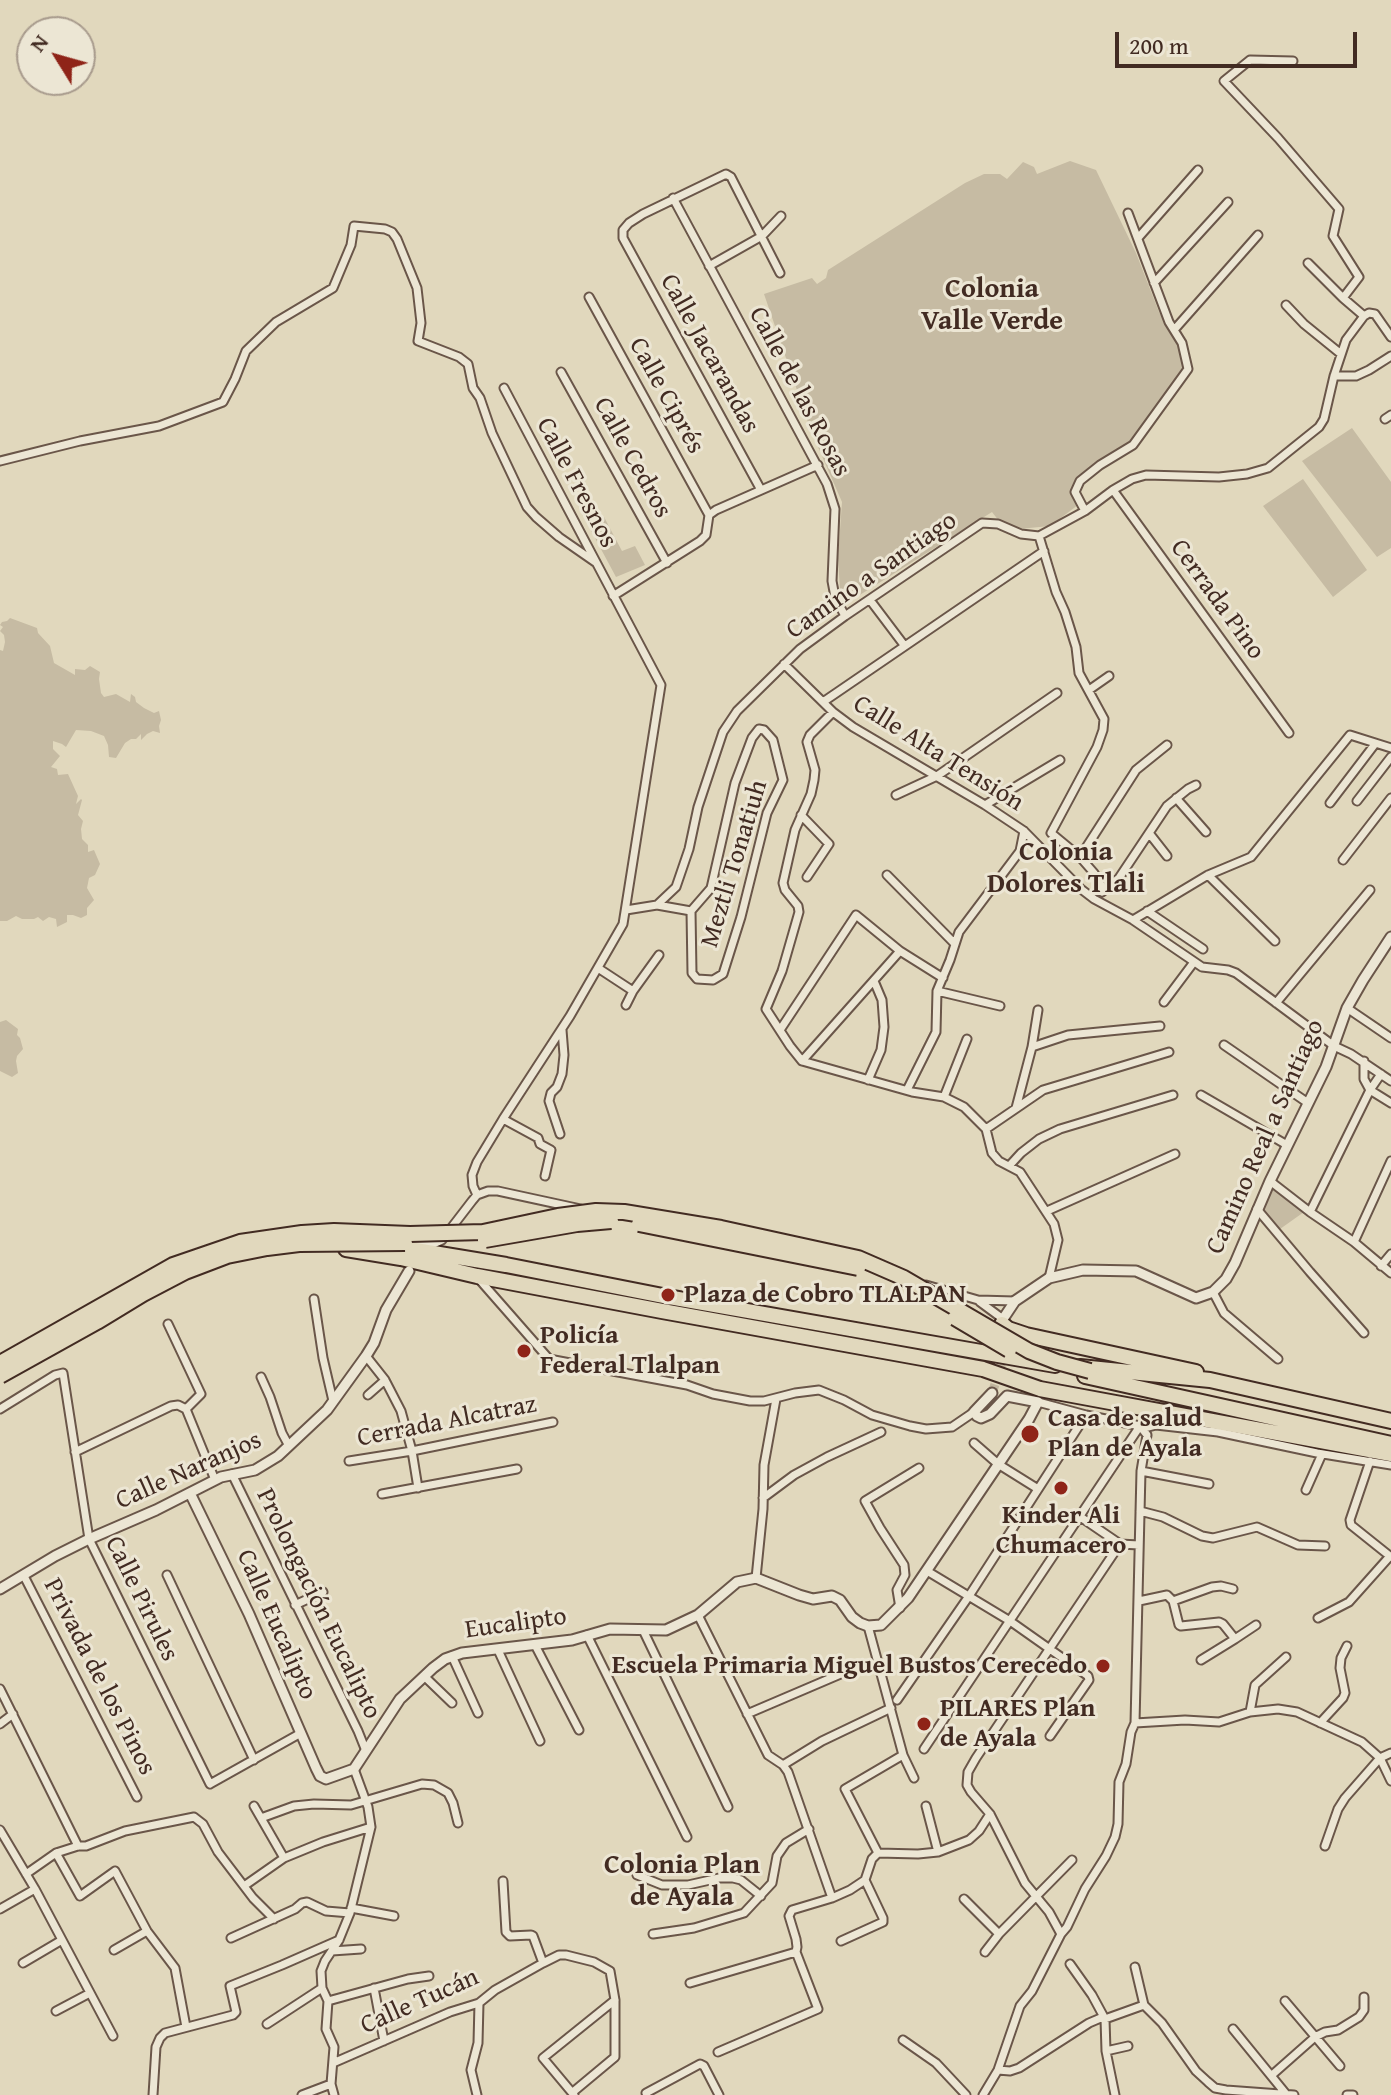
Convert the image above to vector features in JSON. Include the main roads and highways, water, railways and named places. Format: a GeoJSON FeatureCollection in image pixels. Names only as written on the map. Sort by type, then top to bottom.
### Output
{"type":"FeatureCollection","features":[{"type":"Feature","properties":{"kind":"highway"},"geometry":{"type":"LineString","coordinates":[[0,1364],[173,1265],[240,1242],[334,1231],[410,1234],[483,1232],[558,1216],[596,1211],[624,1212],[721,1228],[858,1258],[904,1278],[1055,1370],[1391,1443]]}},
{"type":"Feature","properties":{"kind":"highway"},"geometry":{"type":"LineString","coordinates":[[0,1377],[143,1294],[185,1272],[227,1256],[299,1244],[482,1241],[596,1221],[622,1221],[855,1266],[922,1299],[987,1339],[1028,1355],[1391,1443]]}},
{"type":"Feature","properties":{"kind":"highway"},"geometry":{"type":"LineString","coordinates":[[0,1364],[172,1269],[268,1241],[324,1237],[432,1252],[1053,1365],[1210,1380],[1391,1421]]}},
{"type":"Feature","properties":{"kind":"highway"},"geometry":{"type":"LineString","coordinates":[[0,1377],[182,1276],[248,1256],[327,1247],[358,1250],[477,1276],[983,1369],[1040,1389],[1391,1454]]}},
{"type":"Feature","properties":{"kind":"highway"},"geometry":{"type":"LineString","coordinates":[[1002,1324],[1026,1335],[1194,1371],[1210,1380]]}},
{"type":"Feature","properties":{"kind":"highway"},"geometry":{"type":"LineString","coordinates":[[1267,1392],[1283,1417]]}},
{"type":"Feature","properties":{"kind":"tunnel"},"geometry":{"type":"LineString","coordinates":[[992,1393],[1001,1367],[1001,1354]]}},
{"type":"Feature","properties":{"kind":"place","name":"Plaza de Cobro TLALPAN"},"geometry":{"type":"Point","coordinates":[668,1295]}},
{"type":"Feature","properties":{"kind":"place","name":"Policía Federal Tlalpan"},"geometry":{"type":"Point","coordinates":[524,1351]}},
{"type":"Feature","properties":{"kind":"place","name":"Casa de salud Plan de Ayala"},"geometry":{"type":"Point","coordinates":[1030,1434]}},
{"type":"Feature","properties":{"kind":"place","name":"Kinder Ali Chumacero"},"geometry":{"type":"Point","coordinates":[1061,1488]}},
{"type":"Feature","properties":{"kind":"place","name":"Escuela Primaria Miguel Bustos Cerecedo"},"geometry":{"type":"Point","coordinates":[1103,1666]}},
{"type":"Feature","properties":{"kind":"place","name":"PILARES Plan de Ayala"},"geometry":{"type":"Point","coordinates":[924,1724]}},
{"type":"Feature","properties":{"kind":"district","name":"Colonia Valle Verde"},"geometry":{"type":"Point","coordinates":[992,306]}},
{"type":"Feature","properties":{"kind":"district","name":"Colonia Dolores Tlali"},"geometry":{"type":"Point","coordinates":[1066,869]}},
{"type":"Feature","properties":{"kind":"district","name":"Colonia Plan de Ayala"},"geometry":{"type":"Point","coordinates":[682,1882]}}]}
